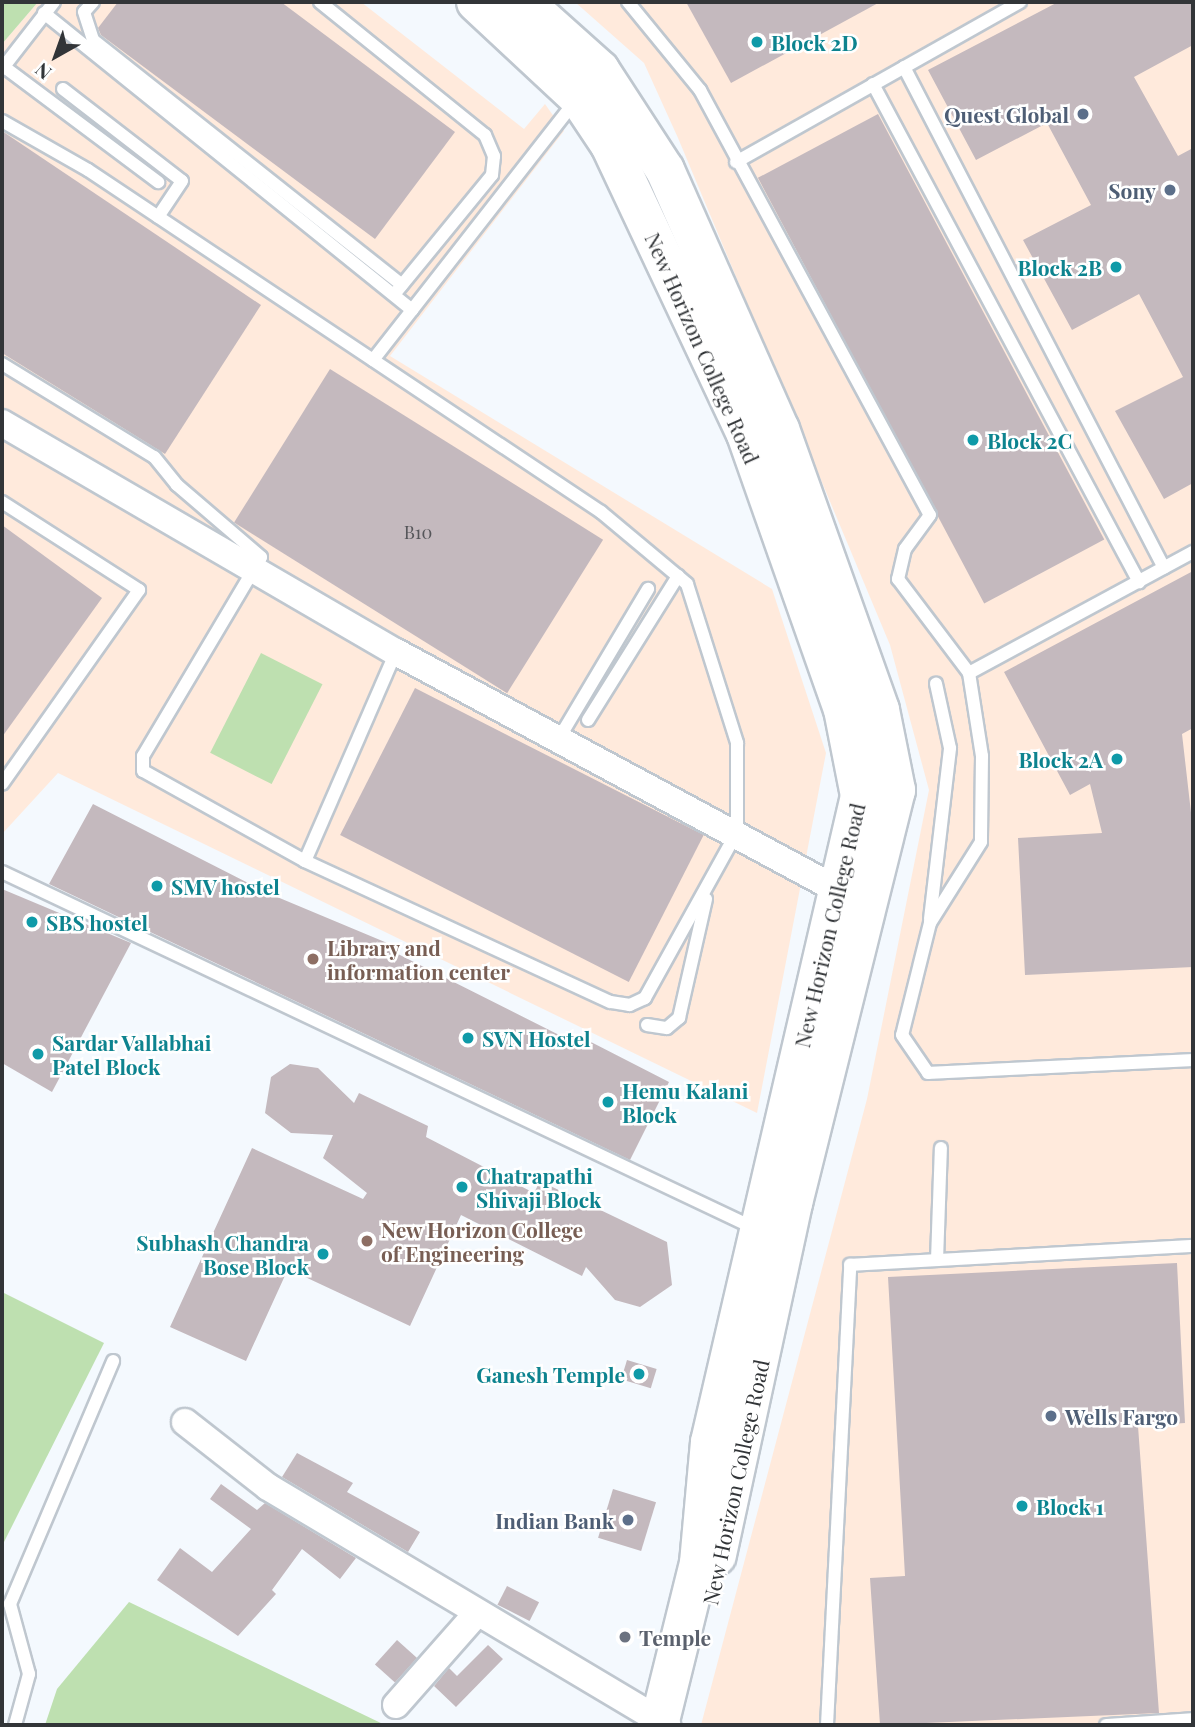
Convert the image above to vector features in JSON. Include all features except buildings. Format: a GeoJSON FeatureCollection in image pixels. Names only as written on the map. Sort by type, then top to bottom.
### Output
{"type":"FeatureCollection","features":[{"type":"Feature","properties":{"kind":"main road","name":"New Horizon College Road"},"geometry":{"type":"LineString","coordinates":[[476,2],[589,83],[610,145],[746,434],[843,709],[860,796],[836,889],[761,1231],[710,1442],[686,1634],[666,1724]]}},
{"type":"Feature","properties":{"kind":"main road","name":"New Horizon College Road"},"geometry":{"type":"LineString","coordinates":[[524,2],[589,83],[665,170],[780,429],[880,710],[896,790],[793,1203],[703,1634],[666,1724]]}},
{"type":"Feature","properties":{"kind":"street"},"geometry":{"type":"LineString","coordinates":[[2,423],[396,652],[558,740],[737,832],[836,889]]}},
{"type":"Feature","properties":{"kind":"street"},"geometry":{"type":"LineString","coordinates":[[185,1422],[268,1487],[666,1724]]}},
{"type":"Feature","properties":{"kind":"street"},"geometry":{"type":"LineString","coordinates":[[396,1706],[477,1613]]}},
{"type":"Feature","properties":{"kind":"lane"},"geometry":{"type":"LineString","coordinates":[[54,2],[2,67],[158,182]]}},
{"type":"Feature","properties":{"kind":"lane"},"geometry":{"type":"LineString","coordinates":[[93,2],[84,12],[93,40],[402,285]]}},
{"type":"Feature","properties":{"kind":"lane"},"geometry":{"type":"LineString","coordinates":[[320,2],[485,135],[495,156],[492,175],[393,295]]}},
{"type":"Feature","properties":{"kind":"lane"},"geometry":{"type":"LineString","coordinates":[[628,2],[678,55],[930,515],[905,549],[898,579],[969,673],[982,756],[981,842],[930,923]]}},
{"type":"Feature","properties":{"kind":"lane"},"geometry":{"type":"LineString","coordinates":[[736,162],[1020,2]]}},
{"type":"Feature","properties":{"kind":"lane"},"geometry":{"type":"LineString","coordinates":[[44,13],[412,310]]}},
{"type":"Feature","properties":{"kind":"lane"},"geometry":{"type":"LineString","coordinates":[[904,67],[1164,568]]}},
{"type":"Feature","properties":{"kind":"lane"},"geometry":{"type":"LineString","coordinates":[[373,360],[589,83]]}},
{"type":"Feature","properties":{"kind":"lane"},"geometry":{"type":"LineString","coordinates":[[873,84],[1139,582]]}},
{"type":"Feature","properties":{"kind":"lane"},"geometry":{"type":"LineString","coordinates":[[63,89],[182,181],[158,217]]}},
{"type":"Feature","properties":{"kind":"lane"},"geometry":{"type":"LineString","coordinates":[[2,121],[158,217],[601,512],[687,583],[737,743],[737,832],[655,983],[630,1005],[305,862],[143,771],[143,756],[257,571],[257,548],[177,485],[154,457],[2,363]]}},
{"type":"Feature","properties":{"kind":"lane"},"geometry":{"type":"LineString","coordinates":[[2,502],[139,590],[2,784]]}},
{"type":"Feature","properties":{"kind":"lane"},"geometry":{"type":"LineString","coordinates":[[969,673],[1193,552]]}},
{"type":"Feature","properties":{"kind":"lane"},"geometry":{"type":"LineString","coordinates":[[588,720],[677,576]]}},
{"type":"Feature","properties":{"kind":"lane"},"geometry":{"type":"LineString","coordinates":[[558,740],[648,589]]}},
{"type":"Feature","properties":{"kind":"lane"},"geometry":{"type":"LineString","coordinates":[[305,862],[396,652]]}},
{"type":"Feature","properties":{"kind":"lane"},"geometry":{"type":"LineString","coordinates":[[936,684],[950,748],[930,923],[902,1035],[928,1073],[1193,1063]]}},
{"type":"Feature","properties":{"kind":"lane"},"geometry":{"type":"LineString","coordinates":[[2,872],[761,1231]]}},
{"type":"Feature","properties":{"kind":"lane"},"geometry":{"type":"LineString","coordinates":[[647,1025],[667,1028],[679,1018],[704,892]]}},
{"type":"Feature","properties":{"kind":"lane"},"geometry":{"type":"LineString","coordinates":[[937,1260],[941,1149]]}},
{"type":"Feature","properties":{"kind":"lane"},"geometry":{"type":"LineString","coordinates":[[827,1725],[850,1265],[1193,1246]]}},
{"type":"Feature","properties":{"kind":"lane"},"geometry":{"type":"LineString","coordinates":[[15,1725],[29,1674],[10,1604],[113,1361]]}},
{"type":"Feature","properties":{"kind":"lane"},"geometry":{"type":"LineString","coordinates":[[1106,1725],[1193,1719]]}},
{"type":"Feature","properties":{"kind":"shaded area"},"geometry":{"type":"Polygon","coordinates":[[[38,2],[361,2],[524,129],[545,104],[564,131],[390,356],[772,589],[826,753],[757,1113],[58,773],[2,834],[2,44],[38,2]]]}},
{"type":"Feature","properties":{"kind":"shaded area"},"geometry":{"type":"Polygon","coordinates":[[[575,2],[1193,2],[1193,1725],[701,1725],[867,1099],[929,790],[890,645],[678,138],[644,63],[575,2]]]}},
{"type":"Feature","properties":{"kind":"green space"},"geometry":{"type":"Polygon","coordinates":[[[2,2],[38,2],[2,44],[2,2]]]}},
{"type":"Feature","properties":{"kind":"green space"},"geometry":{"type":"Polygon","coordinates":[[[261,653],[322,684],[272,784],[210,753],[261,653]]]}},
{"type":"Feature","properties":{"kind":"green space"},"geometry":{"type":"Polygon","coordinates":[[[2,1292],[104,1343],[2,1546],[2,1292]]]}},
{"type":"Feature","properties":{"kind":"green space"},"geometry":{"type":"Polygon","coordinates":[[[129,1602],[385,1725],[45,1725],[57,1689],[129,1602]]]}},
{"type":"Feature","properties":{"kind":"place","name":"Block 2D"},"geometry":{"type":"Point","coordinates":[757,42]}},
{"type":"Feature","properties":{"kind":"place","name":"Quest Global"},"geometry":{"type":"Point","coordinates":[1083,114]}},
{"type":"Feature","properties":{"kind":"place","name":"Sony"},"geometry":{"type":"Point","coordinates":[1170,190]}},
{"type":"Feature","properties":{"kind":"place","name":"Block 2B"},"geometry":{"type":"Point","coordinates":[1116,267]}},
{"type":"Feature","properties":{"kind":"place","name":"Block 2C"},"geometry":{"type":"Point","coordinates":[973,440]}},
{"type":"Feature","properties":{"kind":"place","name":"Block 2A"},"geometry":{"type":"Point","coordinates":[1117,759]}},
{"type":"Feature","properties":{"kind":"place","name":"SMV hostel"},"geometry":{"type":"Point","coordinates":[157,886]}},
{"type":"Feature","properties":{"kind":"place","name":"SBS hostel"},"geometry":{"type":"Point","coordinates":[32,922]}},
{"type":"Feature","properties":{"kind":"place","name":"Library and information center"},"geometry":{"type":"Point","coordinates":[313,959]}},
{"type":"Feature","properties":{"kind":"place","name":"SVN Hostel"},"geometry":{"type":"Point","coordinates":[468,1038]}},
{"type":"Feature","properties":{"kind":"place","name":"Sardar Vallabhai Patel Block"},"geometry":{"type":"Point","coordinates":[38,1054]}},
{"type":"Feature","properties":{"kind":"place","name":"Hemu Kalani Block"},"geometry":{"type":"Point","coordinates":[608,1102]}},
{"type":"Feature","properties":{"kind":"place","name":"Chatrapathi Shivaji Block"},"geometry":{"type":"Point","coordinates":[462,1187]}},
{"type":"Feature","properties":{"kind":"place","name":"New Horizon College of Engineering"},"geometry":{"type":"Point","coordinates":[367,1241]}},
{"type":"Feature","properties":{"kind":"place","name":"Subhash Chandra Bose Block"},"geometry":{"type":"Point","coordinates":[323,1254]}},
{"type":"Feature","properties":{"kind":"place","name":"Ganesh Temple"},"geometry":{"type":"Point","coordinates":[639,1374]}},
{"type":"Feature","properties":{"kind":"place","name":"Wells Fargo"},"geometry":{"type":"Point","coordinates":[1051,1416]}},
{"type":"Feature","properties":{"kind":"place","name":"Block 1"},"geometry":{"type":"Point","coordinates":[1022,1506]}},
{"type":"Feature","properties":{"kind":"place","name":"Indian Bank"},"geometry":{"type":"Point","coordinates":[628,1520]}},
{"type":"Feature","properties":{"kind":"place","name":"Temple"},"geometry":{"type":"Point","coordinates":[625,1637]}}]}
